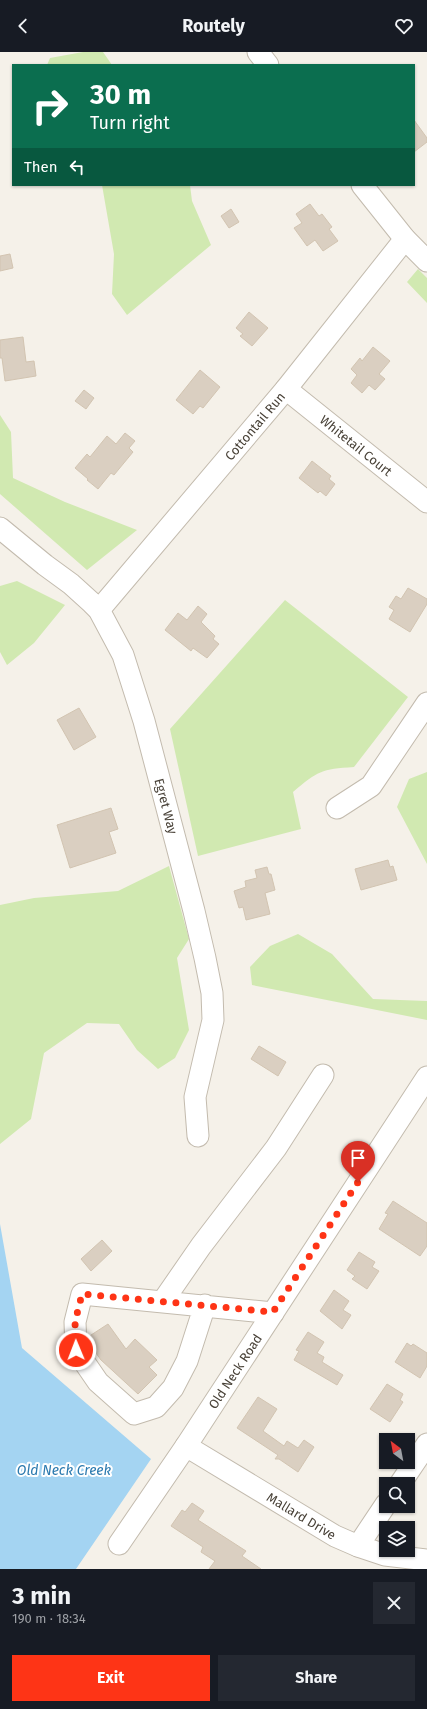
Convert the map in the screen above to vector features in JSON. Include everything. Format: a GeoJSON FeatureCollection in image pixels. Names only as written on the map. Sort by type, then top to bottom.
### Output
{"type":"FeatureCollection","features":[{"type":"Feature","properties":{"kind":"street"},"geometry":{"type":"LineString","coordinates":[[258,52],[267,64]]}},
{"type":"Feature","properties":{"kind":"street"},"geometry":{"type":"LineString","coordinates":[[363,186],[406,239],[427,261]]}},
{"type":"Feature","properties":{"kind":"street","name":"Cottontail Run"},"geometry":{"type":"LineString","coordinates":[[98,610],[286,389],[406,239]]}},
{"type":"Feature","properties":{"kind":"street","name":"Whitetail Court"},"geometry":{"type":"LineString","coordinates":[[286,389],[427,502]]}},
{"type":"Feature","properties":{"kind":"street","name":"Egret Way"},"geometry":{"type":"LineString","coordinates":[[0,528],[71,584],[98,610],[123,655],[144,721],[205,958],[212,993],[213,1020],[195,1097],[198,1136]]}},
{"type":"Feature","properties":{"kind":"street"},"geometry":{"type":"LineString","coordinates":[[337,808],[371,786],[427,703]]}},
{"type":"Feature","properties":{"kind":"street"},"geometry":{"type":"LineString","coordinates":[[163,1301],[201,1246],[276,1148],[323,1076]]}},
{"type":"Feature","properties":{"kind":"street","name":"Old Neck Road"},"geometry":{"type":"LineString","coordinates":[[119,1544],[186,1446],[427,1077]]}},
{"type":"Feature","properties":{"kind":"street"},"geometry":{"type":"LineString","coordinates":[[205,1305],[187,1361],[173,1388],[156,1407],[134,1414],[98,1382],[76,1350],[75,1322],[82,1294],[163,1301],[205,1305],[273,1312]]}},
{"type":"Feature","properties":{"kind":"street"},"geometry":{"type":"LineString","coordinates":[[405,1477],[427,1444]]}},
{"type":"Feature","properties":{"kind":"street","name":"Mallard Drive"},"geometry":{"type":"LineString","coordinates":[[186,1446],[335,1536],[385,1555],[427,1560]]}},
{"type":"Feature","properties":{"kind":"street"},"geometry":{"type":"LineString","coordinates":[[358,1546],[380,1513]]}},
{"type":"Feature","properties":{"kind":"green space"},"geometry":{"type":"Polygon","coordinates":[[[83,52],[103,52],[111,64],[47,64],[50,58],[83,52]]]}},
{"type":"Feature","properties":{"kind":"green space"},"geometry":{"type":"Polygon","coordinates":[[[102,186],[190,186],[192,201],[211,245],[127,315],[112,294],[114,254],[102,186]]]}},
{"type":"Feature","properties":{"kind":"green space"},"geometry":{"type":"Polygon","coordinates":[[[418,269],[427,278],[427,303],[407,282],[418,269]]]}},
{"type":"Feature","properties":{"kind":"green space"},"geometry":{"type":"Polygon","coordinates":[[[0,415],[11,432],[13,478],[65,502],[137,530],[87,570],[0,494],[0,415]]]}},
{"type":"Feature","properties":{"kind":"green space"},"geometry":{"type":"Polygon","coordinates":[[[17,581],[65,605],[34,643],[7,665],[0,652],[0,586],[17,581]]]}},
{"type":"Feature","properties":{"kind":"green space"},"geometry":{"type":"Polygon","coordinates":[[[285,600],[408,697],[354,767],[320,772],[293,792],[301,829],[198,856],[170,729],[285,600]]]}},
{"type":"Feature","properties":{"kind":"green space"},"geometry":{"type":"Polygon","coordinates":[[[427,772],[427,864],[397,807],[409,779],[427,772]]]}},
{"type":"Feature","properties":{"kind":"green space"},"geometry":{"type":"Polygon","coordinates":[[[169,866],[189,939],[177,958],[189,1030],[175,1058],[158,1069],[137,1050],[119,1024],[87,1023],[44,1053],[31,1119],[0,1144],[0,905],[34,898],[118,891],[169,866]]]}},
{"type":"Feature","properties":{"kind":"green space"},"geometry":{"type":"Polygon","coordinates":[[[298,934],[332,954],[373,999],[427,1001],[427,1020],[252,985],[250,967],[270,946],[298,934]]]}},
{"type":"Feature","properties":{"kind":"water","name":"Old Neck Creek"},"geometry":{"type":"Polygon","coordinates":[[[0,1224],[22,1348],[151,1459],[76,1569],[0,1569],[0,1224]]]}},
{"type":"Feature","properties":{"kind":"building"},"geometry":{"type":"Polygon","coordinates":[[[415,121],[427,138],[427,142],[415,151],[415,121]]]}},
{"type":"Feature","properties":{"kind":"building"},"geometry":{"type":"Polygon","coordinates":[[[310,204],[319,216],[322,214],[332,227],[329,229],[338,241],[323,251],[315,240],[307,246],[294,228],[302,223],[296,214],[310,204]]]}},
{"type":"Feature","properties":{"kind":"building"},"geometry":{"type":"Polygon","coordinates":[[[231,209],[239,222],[229,228],[221,216],[231,209]]]}},
{"type":"Feature","properties":{"kind":"building"},"geometry":{"type":"Polygon","coordinates":[[[10,254],[13,268],[0,271],[0,256],[10,254]]]}},
{"type":"Feature","properties":{"kind":"building"},"geometry":{"type":"Polygon","coordinates":[[[249,312],[268,328],[252,346],[240,336],[243,334],[236,328],[249,312]]]}},
{"type":"Feature","properties":{"kind":"building"},"geometry":{"type":"Polygon","coordinates":[[[23,337],[26,362],[34,361],[36,376],[5,381],[2,358],[0,358],[0,340],[23,337]]]}},
{"type":"Feature","properties":{"kind":"building"},"geometry":{"type":"Polygon","coordinates":[[[373,347],[390,361],[379,374],[385,379],[375,390],[369,385],[362,393],[351,383],[357,375],[351,369],[360,358],[362,361],[373,347]]]}},
{"type":"Feature","properties":{"kind":"building"},"geometry":{"type":"Polygon","coordinates":[[[200,370],[220,387],[203,408],[200,406],[193,414],[176,400],[200,370]]]}},
{"type":"Feature","properties":{"kind":"building"},"geometry":{"type":"Polygon","coordinates":[[[84,390],[94,398],[86,409],[75,401],[84,390]]]}},
{"type":"Feature","properties":{"kind":"building"},"geometry":{"type":"Polygon","coordinates":[[[125,433],[135,441],[129,448],[133,452],[114,475],[111,473],[98,489],[75,468],[87,454],[90,457],[107,436],[116,444],[125,433]]]}},
{"type":"Feature","properties":{"kind":"building"},"geometry":{"type":"Polygon","coordinates":[[[312,461],[331,476],[329,479],[335,484],[326,496],[320,491],[318,493],[299,478],[312,461]]]}},
{"type":"Feature","properties":{"kind":"building"},"geometry":{"type":"Polygon","coordinates":[[[408,588],[427,599],[427,604],[410,632],[389,619],[394,610],[389,607],[396,596],[401,599],[408,588]]]}},
{"type":"Feature","properties":{"kind":"building"},"geometry":{"type":"Polygon","coordinates":[[[198,606],[207,614],[201,622],[215,636],[213,639],[219,644],[207,658],[193,648],[191,651],[165,630],[178,613],[187,620],[198,606]]]}},
{"type":"Feature","properties":{"kind":"building"},"geometry":{"type":"Polygon","coordinates":[[[79,708],[96,737],[74,750],[57,720],[79,708]]]}},
{"type":"Feature","properties":{"kind":"building"},"geometry":{"type":"Polygon","coordinates":[[[111,808],[118,829],[109,832],[116,853],[70,868],[57,825],[111,808]]]}},
{"type":"Feature","properties":{"kind":"building"},"geometry":{"type":"Polygon","coordinates":[[[388,860],[390,867],[393,866],[397,880],[361,890],[355,869],[388,860]]]}},
{"type":"Feature","properties":{"kind":"building"},"geometry":{"type":"Polygon","coordinates":[[[267,867],[269,874],[271,874],[275,890],[265,893],[270,914],[246,920],[243,907],[239,908],[234,891],[246,887],[245,881],[257,878],[255,870],[267,867]]]}},
{"type":"Feature","properties":{"kind":"building"},"geometry":{"type":"Polygon","coordinates":[[[259,1046],[286,1062],[278,1076],[251,1059],[259,1046]]]}},
{"type":"Feature","properties":{"kind":"building"},"geometry":{"type":"Polygon","coordinates":[[[393,1201],[427,1223],[427,1246],[420,1256],[379,1229],[388,1214],[385,1213],[393,1201]]]}},
{"type":"Feature","properties":{"kind":"building"},"geometry":{"type":"Polygon","coordinates":[[[102,1240],[112,1251],[91,1271],[81,1259],[102,1240]]]}},
{"type":"Feature","properties":{"kind":"building"},"geometry":{"type":"Polygon","coordinates":[[[359,1252],[375,1262],[372,1267],[379,1271],[367,1289],[352,1279],[355,1276],[347,1270],[359,1252]]]}},
{"type":"Feature","properties":{"kind":"building"},"geometry":{"type":"Polygon","coordinates":[[[334,1290],[349,1301],[343,1310],[351,1315],[342,1329],[320,1311],[334,1290]]]}},
{"type":"Feature","properties":{"kind":"building"},"geometry":{"type":"Polygon","coordinates":[[[108,1324],[126,1349],[135,1339],[157,1360],[149,1367],[157,1375],[138,1394],[101,1360],[88,1342],[88,1337],[108,1324]]]}},
{"type":"Feature","properties":{"kind":"building"},"geometry":{"type":"Polygon","coordinates":[[[308,1332],[324,1342],[317,1353],[324,1357],[322,1362],[343,1375],[337,1385],[294,1360],[299,1351],[296,1350],[308,1332]]]}},
{"type":"Feature","properties":{"kind":"building"},"geometry":{"type":"Polygon","coordinates":[[[407,1343],[411,1346],[413,1344],[427,1353],[427,1366],[420,1378],[395,1362],[407,1343]]]}},
{"type":"Feature","properties":{"kind":"building"},"geometry":{"type":"Polygon","coordinates":[[[387,1384],[403,1394],[400,1400],[403,1402],[390,1422],[370,1409],[387,1384]]]}},
{"type":"Feature","properties":{"kind":"building"},"geometry":{"type":"Polygon","coordinates":[[[258,1397],[277,1409],[263,1431],[284,1446],[287,1441],[298,1448],[304,1440],[314,1447],[298,1472],[279,1459],[275,1459],[278,1455],[237,1428],[258,1397]]]}},
{"type":"Feature","properties":{"kind":"building"},"geometry":{"type":"Polygon","coordinates":[[[192,1503],[204,1511],[198,1520],[246,1551],[242,1556],[261,1569],[209,1569],[215,1561],[201,1552],[203,1547],[171,1526],[182,1510],[185,1512],[192,1503]]]}},
{"type":"Feature","properties":{"kind":"route"},"geometry":{"type":"LineString","coordinates":[[76,1350],[75,1322],[82,1294],[273,1312],[358,1182]]}}]}
